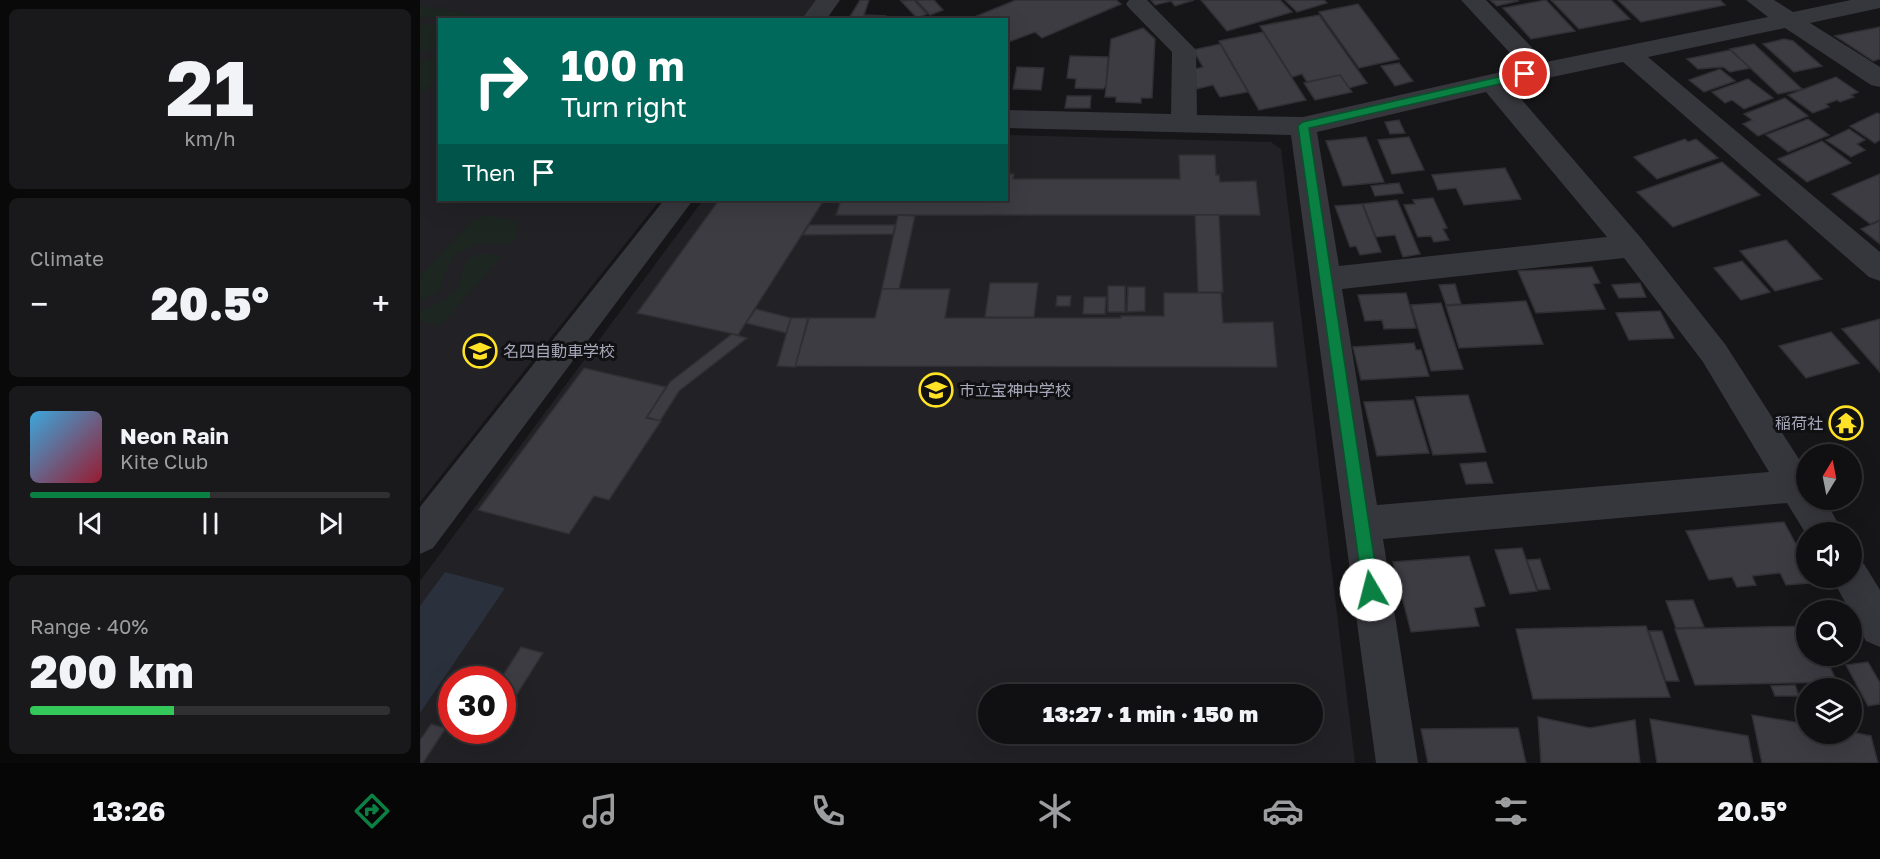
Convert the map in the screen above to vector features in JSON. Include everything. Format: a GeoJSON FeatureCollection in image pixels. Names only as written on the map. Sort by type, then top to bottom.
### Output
{"type":"FeatureCollection","features":[{"type":"Feature","properties":{"kind":"street"},"geometry":{"type":"LineString","coordinates":[[814,18],[828,0]]}},
{"type":"Feature","properties":{"kind":"street"},"geometry":{"type":"LineString","coordinates":[[1473,0],[1541,70]]}},
{"type":"Feature","properties":{"kind":"street"},"geometry":{"type":"LineString","coordinates":[[1758,0],[1880,79]]}},
{"type":"Feature","properties":{"kind":"street"},"geometry":{"type":"LineString","coordinates":[[1008,119],[1303,126],[1541,70],[1880,1]]}},
{"type":"Feature","properties":{"kind":"street"},"geometry":{"type":"LineString","coordinates":[[1138,4],[1184,50],[1184,123]]}},
{"type":"Feature","properties":{"kind":"street"},"geometry":{"type":"LineString","coordinates":[[1627,52],[1880,269]]}},
{"type":"Feature","properties":{"kind":"street"},"geometry":{"type":"LineString","coordinates":[[1492,82],[1631,246],[1714,353],[1796,484]]}},
{"type":"Feature","properties":{"kind":"street"},"geometry":{"type":"LineString","coordinates":[[1303,126],[1396,763]]}},
{"type":"Feature","properties":{"kind":"street"},"geometry":{"type":"LineString","coordinates":[[420,536],[678,201]]}},
{"type":"Feature","properties":{"kind":"street"},"geometry":{"type":"LineString","coordinates":[[1326,279],[1631,246]]}},
{"type":"Feature","properties":{"kind":"street"},"geometry":{"type":"LineString","coordinates":[[1362,524],[1796,486]]}},
{"type":"Feature","properties":{"kind":"street"},"geometry":{"type":"LineString","coordinates":[[1857,588],[1880,627]]}},
{"type":"Feature","properties":{"kind":"shaded area","name":"名四自動車学校"},"geometry":{"type":"Polygon","coordinates":[[[420,0],[818,0],[803,18],[438,18],[438,201],[659,201],[420,502],[420,0]]]}},
{"type":"Feature","properties":{"kind":"shaded area"},"geometry":{"type":"Polygon","coordinates":[[[420,6],[497,18],[441,17],[420,19],[420,6]]]}},
{"type":"Feature","properties":{"kind":"shaded area"},"geometry":{"type":"Polygon","coordinates":[[[431,24],[438,26],[438,49],[420,52],[420,26],[431,24]]]}},
{"type":"Feature","properties":{"kind":"shaded area"},"geometry":{"type":"Polygon","coordinates":[[[438,59],[438,78],[420,94],[420,61],[438,59]]]}},
{"type":"Feature","properties":{"kind":"shaded area","name":"市立宝神中学校"},"geometry":{"type":"Polygon","coordinates":[[[1008,135],[1271,142],[1281,149],[1355,763],[420,763],[420,581],[702,201],[1008,201],[1008,135]]]}},
{"type":"Feature","properties":{"kind":"shaded area"},"geometry":{"type":"Polygon","coordinates":[[[488,215],[513,220],[518,224],[517,236],[511,245],[484,244],[467,248],[453,259],[438,292],[420,300],[420,276],[472,221],[488,215]]]}},
{"type":"Feature","properties":{"kind":"shaded area"},"geometry":{"type":"Polygon","coordinates":[[[477,254],[502,256],[441,325],[420,321],[420,310],[437,304],[453,293],[468,260],[477,254]]]}},
{"type":"Feature","properties":{"kind":"water"},"geometry":{"type":"Polygon","coordinates":[[[445,572],[505,588],[452,666],[438,666],[438,687],[420,713],[420,606],[445,572]]]}},
{"type":"Feature","properties":{"kind":"building"},"geometry":{"type":"Polygon","coordinates":[[[860,0],[869,0],[864,15],[886,16],[885,18],[849,18],[860,0]]]}},
{"type":"Feature","properties":{"kind":"building"},"geometry":{"type":"Polygon","coordinates":[[[914,0],[927,14],[917,18],[901,1],[914,0]]]}},
{"type":"Feature","properties":{"kind":"building"},"geometry":{"type":"Polygon","coordinates":[[[916,0],[934,0],[943,10],[930,15],[916,0]]]}},
{"type":"Feature","properties":{"kind":"building"},"geometry":{"type":"Polygon","coordinates":[[[1016,0],[1116,0],[1121,4],[1042,38],[1035,32],[1008,42],[1008,18],[972,18],[1016,0]]]}},
{"type":"Feature","properties":{"kind":"building"},"geometry":{"type":"Polygon","coordinates":[[[1151,0],[1194,0],[1175,6],[1171,1],[1155,5],[1151,0]]]}},
{"type":"Feature","properties":{"kind":"building"},"geometry":{"type":"Polygon","coordinates":[[[1201,0],[1280,0],[1292,12],[1227,31],[1201,0]]]}},
{"type":"Feature","properties":{"kind":"building"},"geometry":{"type":"Polygon","coordinates":[[[1285,0],[1324,0],[1327,3],[1297,12],[1285,0]]]}},
{"type":"Feature","properties":{"kind":"building"},"geometry":{"type":"Polygon","coordinates":[[[1490,0],[1516,0],[1518,1],[1497,6],[1490,0]]]}},
{"type":"Feature","properties":{"kind":"building"},"geometry":{"type":"Polygon","coordinates":[[[1546,0],[1575,31],[1531,39],[1503,8],[1546,0]]]}},
{"type":"Feature","properties":{"kind":"building"},"geometry":{"type":"Polygon","coordinates":[[[1551,0],[1611,0],[1630,19],[1579,29],[1551,0]]]}},
{"type":"Feature","properties":{"kind":"building"},"geometry":{"type":"Polygon","coordinates":[[[1618,0],[1720,0],[1725,5],[1641,22],[1618,0]]]}},
{"type":"Feature","properties":{"kind":"building"},"geometry":{"type":"Polygon","coordinates":[[[1358,4],[1399,59],[1359,68],[1319,12],[1358,4]]]}},
{"type":"Feature","properties":{"kind":"building"},"geometry":{"type":"Polygon","coordinates":[[[1319,15],[1367,83],[1349,88],[1340,75],[1307,82],[1302,74],[1292,77],[1260,26],[1319,15]]]}},
{"type":"Feature","properties":{"kind":"building"},"geometry":{"type":"Polygon","coordinates":[[[1880,27],[1880,59],[1873,61],[1835,36],[1880,27]]]}},
{"type":"Feature","properties":{"kind":"building"},"geometry":{"type":"Polygon","coordinates":[[[1143,28],[1155,39],[1152,98],[1141,98],[1141,103],[1116,102],[1116,97],[1105,97],[1111,39],[1143,28]]]}},
{"type":"Feature","properties":{"kind":"building"},"geometry":{"type":"Polygon","coordinates":[[[1263,32],[1306,100],[1259,110],[1219,41],[1263,32]]]}},
{"type":"Feature","properties":{"kind":"building"},"geometry":{"type":"Polygon","coordinates":[[[1784,39],[1793,41],[1822,66],[1794,72],[1763,44],[1784,39]]]}},
{"type":"Feature","properties":{"kind":"building"},"geometry":{"type":"Polygon","coordinates":[[[1220,44],[1248,92],[1220,97],[1213,85],[1196,89],[1195,69],[1203,67],[1193,50],[1220,44]]]}},
{"type":"Feature","properties":{"kind":"building"},"geometry":{"type":"Polygon","coordinates":[[[1754,44],[1802,89],[1778,94],[1730,49],[1754,44]]]}},
{"type":"Feature","properties":{"kind":"building"},"geometry":{"type":"Polygon","coordinates":[[[1730,50],[1750,68],[1730,72],[1723,67],[1698,69],[1687,59],[1730,50]]]}},
{"type":"Feature","properties":{"kind":"building"},"geometry":{"type":"Polygon","coordinates":[[[1070,56],[1108,57],[1106,86],[1103,89],[1075,88],[1076,79],[1067,78],[1070,56]]]}},
{"type":"Feature","properties":{"kind":"building"},"geometry":{"type":"Polygon","coordinates":[[[1399,63],[1413,81],[1395,86],[1381,66],[1399,63]]]}},
{"type":"Feature","properties":{"kind":"building"},"geometry":{"type":"Polygon","coordinates":[[[1017,67],[1044,68],[1041,90],[1013,89],[1017,67]]]}},
{"type":"Feature","properties":{"kind":"building"},"geometry":{"type":"Polygon","coordinates":[[[1720,69],[1735,81],[1704,92],[1689,80],[1720,69]]]}},
{"type":"Feature","properties":{"kind":"building"},"geometry":{"type":"Polygon","coordinates":[[[1340,75],[1352,92],[1315,100],[1304,83],[1340,75]]]}},
{"type":"Feature","properties":{"kind":"building"},"geometry":{"type":"Polygon","coordinates":[[[1836,77],[1858,92],[1851,95],[1854,97],[1826,104],[1829,107],[1813,113],[1788,95],[1836,77]]]}},
{"type":"Feature","properties":{"kind":"building"},"geometry":{"type":"Polygon","coordinates":[[[1748,79],[1773,98],[1744,109],[1732,100],[1725,103],[1712,92],[1748,79]]]}},
{"type":"Feature","properties":{"kind":"building"},"geometry":{"type":"Polygon","coordinates":[[[1067,96],[1091,96],[1090,108],[1065,108],[1067,96]]]}},
{"type":"Feature","properties":{"kind":"building"},"geometry":{"type":"Polygon","coordinates":[[[1785,98],[1808,116],[1758,136],[1743,124],[1752,120],[1744,114],[1785,98]]]}},
{"type":"Feature","properties":{"kind":"building"},"geometry":{"type":"Polygon","coordinates":[[[1877,113],[1880,114],[1880,140],[1875,143],[1850,126],[1877,113]]]}},
{"type":"Feature","properties":{"kind":"building"},"geometry":{"type":"Polygon","coordinates":[[[1808,119],[1829,135],[1788,152],[1766,135],[1808,119]]]}},
{"type":"Feature","properties":{"kind":"building"},"geometry":{"type":"Polygon","coordinates":[[[1399,120],[1405,133],[1390,134],[1385,122],[1399,120]]]}},
{"type":"Feature","properties":{"kind":"building"},"geometry":{"type":"Polygon","coordinates":[[[1849,129],[1865,140],[1857,144],[1865,150],[1851,157],[1826,140],[1849,129]]]}},
{"type":"Feature","properties":{"kind":"building"},"geometry":{"type":"Polygon","coordinates":[[[1366,137],[1384,182],[1343,186],[1326,141],[1366,137]]]}},
{"type":"Feature","properties":{"kind":"building"},"geometry":{"type":"Polygon","coordinates":[[[1409,137],[1424,170],[1392,174],[1378,140],[1409,137]]]}},
{"type":"Feature","properties":{"kind":"building"},"geometry":{"type":"Polygon","coordinates":[[[1685,139],[1688,142],[1696,139],[1718,158],[1657,179],[1634,157],[1685,139]]]}},
{"type":"Feature","properties":{"kind":"building"},"geometry":{"type":"Polygon","coordinates":[[[1822,141],[1851,163],[1807,182],[1778,159],[1822,141]]]}},
{"type":"Feature","properties":{"kind":"building"},"geometry":{"type":"Polygon","coordinates":[[[1179,155],[1215,155],[1216,175],[1219,175],[1220,182],[1256,181],[1260,215],[836,215],[841,201],[1008,201],[1008,174],[1014,174],[1013,179],[1180,179],[1179,155]]]}},
{"type":"Feature","properties":{"kind":"building"},"geometry":{"type":"Polygon","coordinates":[[[1722,162],[1760,195],[1673,227],[1637,192],[1722,162]]]}},
{"type":"Feature","properties":{"kind":"building"},"geometry":{"type":"Polygon","coordinates":[[[1505,168],[1521,199],[1464,205],[1456,188],[1438,190],[1432,175],[1505,168]]]}},
{"type":"Feature","properties":{"kind":"building"},"geometry":{"type":"Polygon","coordinates":[[[1880,174],[1880,220],[1870,224],[1832,194],[1880,174]]]}},
{"type":"Feature","properties":{"kind":"building"},"geometry":{"type":"Polygon","coordinates":[[[1399,183],[1403,193],[1375,196],[1371,186],[1399,183]]]}},
{"type":"Feature","properties":{"kind":"building"},"geometry":{"type":"Polygon","coordinates":[[[1433,198],[1447,228],[1443,229],[1449,240],[1434,242],[1431,236],[1418,237],[1404,205],[1415,204],[1413,200],[1433,198]]]}},
{"type":"Feature","properties":{"kind":"building"},"geometry":{"type":"Polygon","coordinates":[[[1397,200],[1420,254],[1403,257],[1395,235],[1376,237],[1363,204],[1397,200]]]}},
{"type":"Feature","properties":{"kind":"building"},"geometry":{"type":"Polygon","coordinates":[[[718,201],[823,201],[738,335],[637,313],[718,201]]]}},
{"type":"Feature","properties":{"kind":"building"},"geometry":{"type":"Polygon","coordinates":[[[1362,204],[1381,252],[1360,255],[1356,246],[1350,247],[1335,206],[1362,204]]]}},
{"type":"Feature","properties":{"kind":"building"},"geometry":{"type":"Polygon","coordinates":[[[898,215],[915,216],[899,289],[882,289],[898,215]]]}},
{"type":"Feature","properties":{"kind":"building"},"geometry":{"type":"Polygon","coordinates":[[[1195,215],[1219,215],[1223,292],[1198,292],[1195,215]]]}},
{"type":"Feature","properties":{"kind":"building"},"geometry":{"type":"Polygon","coordinates":[[[1880,221],[1880,244],[1861,229],[1880,221]]]}},
{"type":"Feature","properties":{"kind":"building"},"geometry":{"type":"Polygon","coordinates":[[[809,225],[895,225],[893,234],[803,235],[809,225]]]}},
{"type":"Feature","properties":{"kind":"building"},"geometry":{"type":"Polygon","coordinates":[[[1786,240],[1822,279],[1775,291],[1740,251],[1786,240]]]}},
{"type":"Feature","properties":{"kind":"building"},"geometry":{"type":"Polygon","coordinates":[[[1742,261],[1770,292],[1741,300],[1714,268],[1742,261]]]}},
{"type":"Feature","properties":{"kind":"building"},"geometry":{"type":"Polygon","coordinates":[[[1592,267],[1600,283],[1593,284],[1605,309],[1536,313],[1518,271],[1592,267]]]}},
{"type":"Feature","properties":{"kind":"building"},"geometry":{"type":"Polygon","coordinates":[[[990,283],[1038,283],[1034,317],[985,317],[990,283]]]}},
{"type":"Feature","properties":{"kind":"building"},"geometry":{"type":"Polygon","coordinates":[[[1640,283],[1646,297],[1619,298],[1612,285],[1640,283]]]}},
{"type":"Feature","properties":{"kind":"building"},"geometry":{"type":"Polygon","coordinates":[[[1455,284],[1461,304],[1446,305],[1439,285],[1455,284]]]}},
{"type":"Feature","properties":{"kind":"building"},"geometry":{"type":"Polygon","coordinates":[[[1108,286],[1125,286],[1125,312],[1108,312],[1108,286]]]}},
{"type":"Feature","properties":{"kind":"building"},"geometry":{"type":"Polygon","coordinates":[[[1128,287],[1145,287],[1145,311],[1127,312],[1128,287]]]}},
{"type":"Feature","properties":{"kind":"building"},"geometry":{"type":"Polygon","coordinates":[[[882,289],[950,289],[945,318],[1164,316],[1164,293],[1221,293],[1223,323],[1273,322],[1277,367],[795,366],[809,318],[875,318],[882,289]]]}},
{"type":"Feature","properties":{"kind":"building"},"geometry":{"type":"Polygon","coordinates":[[[1406,293],[1416,328],[1384,329],[1382,320],[1365,321],[1358,295],[1406,293]]]}},
{"type":"Feature","properties":{"kind":"building"},"geometry":{"type":"Polygon","coordinates":[[[1057,296],[1071,296],[1070,306],[1056,306],[1057,296]]]}},
{"type":"Feature","properties":{"kind":"building"},"geometry":{"type":"Polygon","coordinates":[[[1084,297],[1106,297],[1105,314],[1083,314],[1084,297]]]}},
{"type":"Feature","properties":{"kind":"building"},"geometry":{"type":"Polygon","coordinates":[[[1526,301],[1543,344],[1459,348],[1446,306],[1526,301]]]}},
{"type":"Feature","properties":{"kind":"building"},"geometry":{"type":"Polygon","coordinates":[[[1441,303],[1463,369],[1431,371],[1411,305],[1441,303]]]}},
{"type":"Feature","properties":{"kind":"building"},"geometry":{"type":"Polygon","coordinates":[[[756,309],[791,318],[786,333],[746,323],[756,309]]]}},
{"type":"Feature","properties":{"kind":"building"},"geometry":{"type":"Polygon","coordinates":[[[1660,311],[1674,338],[1629,340],[1616,313],[1660,311]]]}},
{"type":"Feature","properties":{"kind":"building"},"geometry":{"type":"Polygon","coordinates":[[[791,318],[808,318],[795,367],[777,366],[791,318]]]}},
{"type":"Feature","properties":{"kind":"building"},"geometry":{"type":"Polygon","coordinates":[[[1880,319],[1880,372],[1842,329],[1880,319]]]}},
{"type":"Feature","properties":{"kind":"building"},"geometry":{"type":"Polygon","coordinates":[[[1831,332],[1859,363],[1806,378],[1779,346],[1831,332]]]}},
{"type":"Feature","properties":{"kind":"building"},"geometry":{"type":"Polygon","coordinates":[[[732,334],[747,338],[679,391],[660,421],[647,417],[670,382],[732,334]]]}},
{"type":"Feature","properties":{"kind":"building"},"geometry":{"type":"Polygon","coordinates":[[[1414,343],[1416,350],[1421,350],[1429,376],[1361,380],[1353,347],[1414,343]]]}},
{"type":"Feature","properties":{"kind":"building"},"geometry":{"type":"Polygon","coordinates":[[[584,368],[666,387],[646,418],[661,421],[609,500],[594,496],[569,534],[478,510],[584,368]]]}},
{"type":"Feature","properties":{"kind":"building"},"geometry":{"type":"Polygon","coordinates":[[[1468,395],[1486,452],[1433,455],[1416,397],[1468,395]]]}},
{"type":"Feature","properties":{"kind":"building"},"geometry":{"type":"Polygon","coordinates":[[[1413,400],[1429,453],[1377,456],[1364,402],[1413,400]]]}},
{"type":"Feature","properties":{"kind":"building"},"geometry":{"type":"Polygon","coordinates":[[[1486,462],[1493,483],[1466,484],[1460,464],[1486,462]]]}},
{"type":"Feature","properties":{"kind":"building"},"geometry":{"type":"Polygon","coordinates":[[[1784,522],[1796,544],[1796,584],[1786,585],[1780,573],[1752,576],[1756,585],[1737,587],[1732,577],[1709,580],[1686,531],[1784,522]]]}},
{"type":"Feature","properties":{"kind":"building"},"geometry":{"type":"Polygon","coordinates":[[[1522,548],[1537,591],[1510,594],[1495,550],[1522,548]]]}},
{"type":"Feature","properties":{"kind":"building"},"geometry":{"type":"Polygon","coordinates":[[[1469,556],[1485,606],[1474,608],[1479,626],[1411,632],[1393,562],[1469,556]]]}},
{"type":"Feature","properties":{"kind":"building"},"geometry":{"type":"Polygon","coordinates":[[[1540,559],[1550,589],[1538,590],[1527,560],[1540,559]]]}},
{"type":"Feature","properties":{"kind":"building"},"geometry":{"type":"Polygon","coordinates":[[[1693,600],[1704,627],[1676,628],[1666,601],[1693,600]]]}},
{"type":"Feature","properties":{"kind":"building"},"geometry":{"type":"Polygon","coordinates":[[[1646,626],[1670,697],[1533,699],[1516,629],[1646,626]]]}},
{"type":"Feature","properties":{"kind":"building"},"geometry":{"type":"Polygon","coordinates":[[[1796,626],[1796,666],[1830,666],[1835,678],[1796,678],[1796,683],[1695,685],[1675,629],[1796,626]]]}},
{"type":"Feature","properties":{"kind":"building"},"geometry":{"type":"Polygon","coordinates":[[[1649,631],[1662,631],[1679,681],[1666,681],[1649,631]]]}},
{"type":"Feature","properties":{"kind":"building"},"geometry":{"type":"Polygon","coordinates":[[[521,647],[543,653],[516,696],[516,666],[509,666],[521,647]]]}},
{"type":"Feature","properties":{"kind":"building"},"geometry":{"type":"Polygon","coordinates":[[[1868,662],[1880,683],[1880,704],[1868,706],[1862,695],[1862,678],[1853,678],[1847,666],[1862,666],[1862,663],[1868,662]]]}},
{"type":"Feature","properties":{"kind":"building"},"geometry":{"type":"Polygon","coordinates":[[[1795,685],[1796,696],[1775,696],[1771,686],[1795,685]]]}},
{"type":"Feature","properties":{"kind":"building"},"geometry":{"type":"Polygon","coordinates":[[[1752,715],[1796,722],[1796,744],[1862,744],[1862,734],[1871,736],[1878,763],[1762,763],[1752,715]]]}},
{"type":"Feature","properties":{"kind":"building"},"geometry":{"type":"Polygon","coordinates":[[[1538,717],[1590,728],[1635,720],[1640,763],[1541,763],[1538,717]]]}},
{"type":"Feature","properties":{"kind":"building"},"geometry":{"type":"Polygon","coordinates":[[[1650,719],[1748,736],[1753,763],[1657,763],[1650,719]]]}},
{"type":"Feature","properties":{"kind":"building"},"geometry":{"type":"Polygon","coordinates":[[[431,724],[438,726],[438,740],[423,763],[420,763],[420,740],[431,724]]]}},
{"type":"Feature","properties":{"kind":"building"},"geometry":{"type":"Polygon","coordinates":[[[1518,728],[1526,763],[1428,763],[1421,729],[1518,728]]]}},
{"type":"Feature","properties":{"kind":"place","name":"名四自動車学校"},"geometry":{"type":"Point","coordinates":[480,351]}},
{"type":"Feature","properties":{"kind":"place","name":"市立宝神中学校"},"geometry":{"type":"Point","coordinates":[936,390]}},
{"type":"Feature","properties":{"kind":"place","name":"稲荷社"},"geometry":{"type":"Point","coordinates":[1846,423]}},
{"type":"Feature","properties":{"kind":"route"},"geometry":{"type":"LineString","coordinates":[[1371,590],[1303,126],[1525,74]]}}]}
